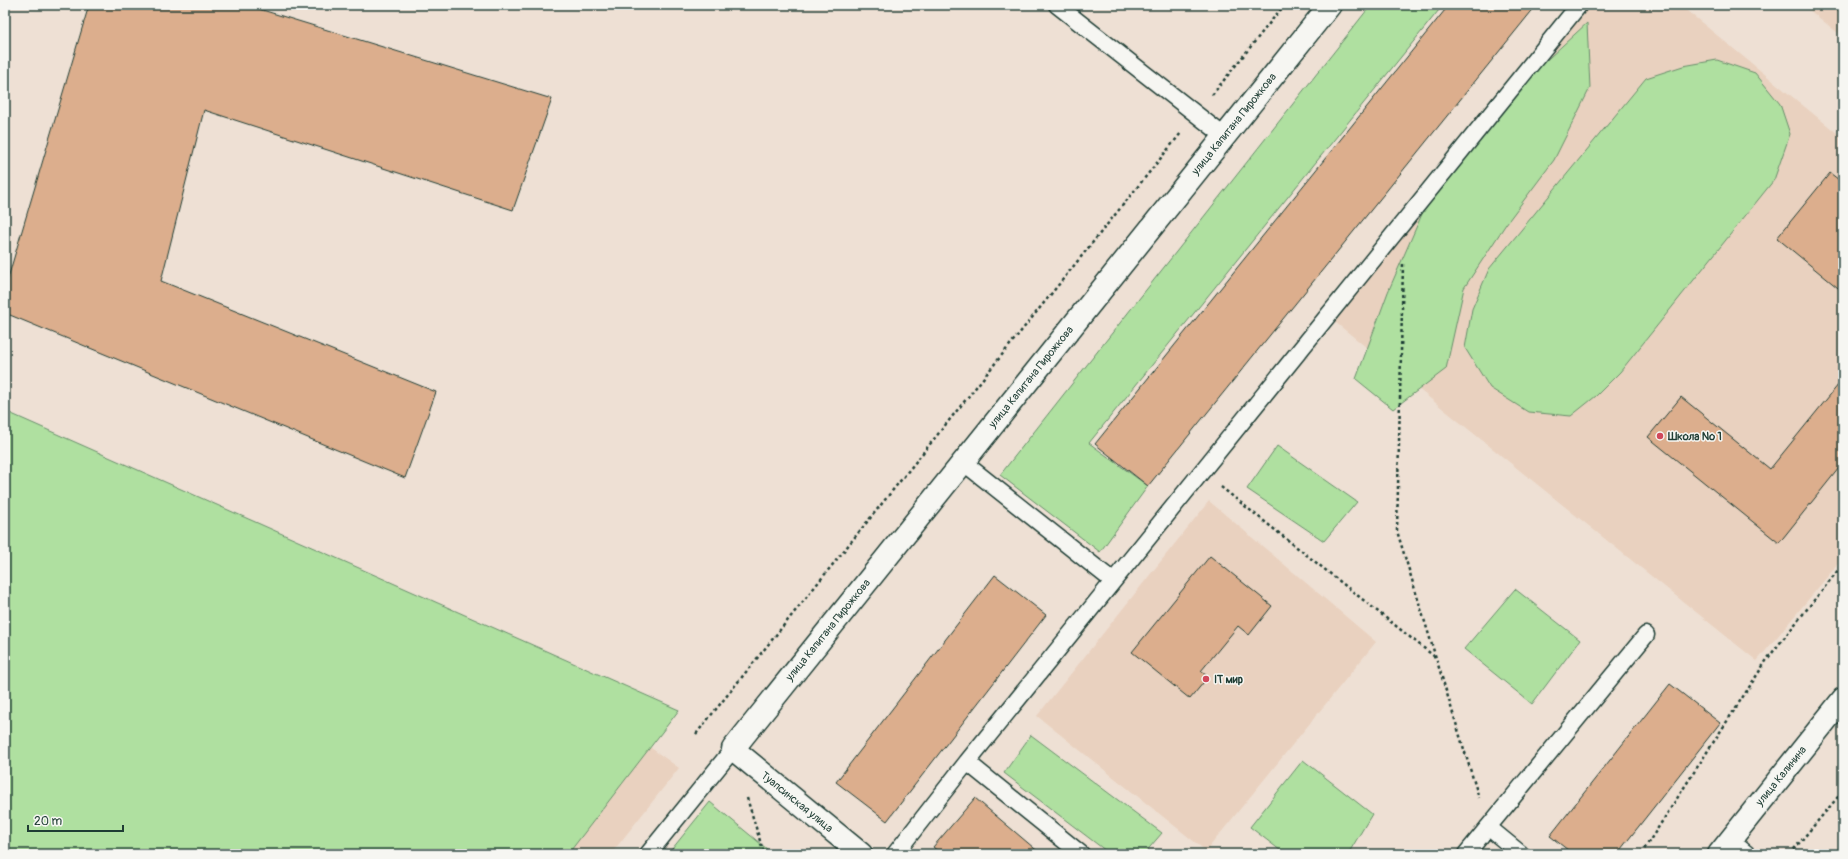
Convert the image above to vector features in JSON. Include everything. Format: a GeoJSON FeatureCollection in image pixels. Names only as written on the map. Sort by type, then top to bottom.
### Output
{"type":"FeatureCollection","features":[{"type":"Feature","properties":{"kind":"street","name":"улица Капитана Пирожкова"},"geometry":{"type":"LineString","coordinates":[[733,749],[1330,5]]}},
{"type":"Feature","properties":{"kind":"street","name":"улица Калинина"},"geometry":{"type":"LineString","coordinates":[[1725,847],[1843,699]]}},
{"type":"Feature","properties":{"kind":"street","name":"Туапсинская улица"},"geometry":{"type":"LineString","coordinates":[[733,749],[861,854]]}},
{"type":"Feature","properties":{"kind":"lane"},"geometry":{"type":"LineString","coordinates":[[1057,5],[1224,136]]}},
{"type":"Feature","properties":{"kind":"lane"},"geometry":{"type":"LineString","coordinates":[[895,854],[967,762],[1579,5]]}},
{"type":"Feature","properties":{"kind":"lane"},"geometry":{"type":"LineString","coordinates":[[963,462],[1113,581]]}},
{"type":"Feature","properties":{"kind":"lane"},"geometry":{"type":"LineString","coordinates":[[1466,854],[1646,635]]}},
{"type":"Feature","properties":{"kind":"lane"},"geometry":{"type":"LineString","coordinates":[[648,854],[733,749]]}},
{"type":"Feature","properties":{"kind":"lane"},"geometry":{"type":"LineString","coordinates":[[967,762],[1080,854]]}},
{"type":"Feature","properties":{"kind":"lane"},"geometry":{"type":"LineString","coordinates":[[1488,827],[1521,854]]}},
{"type":"Feature","properties":{"kind":"lane"},"geometry":{"type":"LineString","coordinates":[[1725,847],[1747,854]]}},
{"type":"Feature","properties":{"kind":"path"},"geometry":{"type":"LineString","coordinates":[[696,734],[1284,5]]}},
{"type":"Feature","properties":{"kind":"path"},"geometry":{"type":"LineString","coordinates":[[1404,222],[1396,531],[1488,827]]}},
{"type":"Feature","properties":{"kind":"path"},"geometry":{"type":"LineString","coordinates":[[1202,472],[1436,658]]}},
{"type":"Feature","properties":{"kind":"path"},"geometry":{"type":"LineString","coordinates":[[1641,854],[1768,658],[1843,564]]}},
{"type":"Feature","properties":{"kind":"path"},"geometry":{"type":"LineString","coordinates":[[1790,854],[1843,791]]}},
{"type":"Feature","properties":{"kind":"path"},"geometry":{"type":"LineString","coordinates":[[746,794],[764,854]]}},
{"type":"Feature","properties":{"kind":"shaded area","name":"Школа № 1"},"geometry":{"type":"Polygon","coordinates":[[[1574,5],[1680,5],[1843,138],[1843,558],[1757,661],[1325,314],[1574,5]]]}},
{"type":"Feature","properties":{"kind":"shaded area"},"geometry":{"type":"Polygon","coordinates":[[[1803,5],[1843,5],[1843,37],[1803,5]]]}},
{"type":"Feature","properties":{"kind":"shaded area","name":"IT мир"},"geometry":{"type":"Polygon","coordinates":[[[1209,501],[1376,642],[1206,851],[1037,716],[1209,501]]]}},
{"type":"Feature","properties":{"kind":"shaded area"},"geometry":{"type":"Polygon","coordinates":[[[644,743],[679,768],[611,854],[555,854],[644,743]]]}},
{"type":"Feature","properties":{"kind":"green space"},"geometry":{"type":"Polygon","coordinates":[[[1371,5],[1443,5],[1089,443],[1148,486],[1100,552],[1000,475],[1371,5]]]}},
{"type":"Feature","properties":{"kind":"green space"},"geometry":{"type":"Polygon","coordinates":[[[1587,23],[1590,88],[1554,160],[1506,224],[1464,288],[1446,369],[1393,409],[1356,379],[1388,292],[1429,198],[1513,91],[1587,23]]]}},
{"type":"Feature","properties":{"kind":"green space"},"geometry":{"type":"Polygon","coordinates":[[[1717,60],[1755,73],[1780,104],[1790,134],[1774,180],[1620,372],[1596,396],[1571,416],[1528,412],[1490,388],[1465,348],[1472,309],[1489,269],[1646,78],[1683,66],[1717,60]]]}},
{"type":"Feature","properties":{"kind":"green space"},"geometry":{"type":"Polygon","coordinates":[[[5,411],[679,710],[568,854],[5,854],[5,411]]]}},
{"type":"Feature","properties":{"kind":"green space"},"geometry":{"type":"Polygon","coordinates":[[[1277,446],[1357,502],[1324,541],[1247,489],[1277,446]]]}},
{"type":"Feature","properties":{"kind":"green space"},"geometry":{"type":"Polygon","coordinates":[[[1515,589],[1580,640],[1532,704],[1464,649],[1515,589]]]}},
{"type":"Feature","properties":{"kind":"green space"},"geometry":{"type":"Polygon","coordinates":[[[1031,735],[1162,833],[1144,854],[1110,854],[1004,773],[1031,735]]]}},
{"type":"Feature","properties":{"kind":"green space"},"geometry":{"type":"Polygon","coordinates":[[[1303,760],[1372,814],[1348,854],[1285,854],[1250,827],[1303,760]]]}},
{"type":"Feature","properties":{"kind":"green space"},"geometry":{"type":"Polygon","coordinates":[[[710,802],[773,854],[668,854],[710,802]]]}},
{"type":"Feature","properties":{"kind":"building"},"geometry":{"type":"Polygon","coordinates":[[[89,5],[246,5],[552,99],[513,210],[204,110],[161,281],[436,392],[405,478],[5,313],[5,288],[89,5]]]}},
{"type":"Feature","properties":{"kind":"building"},"geometry":{"type":"Polygon","coordinates":[[[1449,5],[1533,5],[1535,7],[1148,486],[1095,444],[1449,5]]]}},
{"type":"Feature","properties":{"kind":"building"},"geometry":{"type":"Polygon","coordinates":[[[1830,173],[1843,183],[1843,292],[1777,238],[1830,173]]]}},
{"type":"Feature","properties":{"kind":"building"},"geometry":{"type":"Polygon","coordinates":[[[1843,379],[1843,463],[1779,543],[1648,437],[1681,397],[1770,469],[1843,379]]]}},
{"type":"Feature","properties":{"kind":"building"},"geometry":{"type":"Polygon","coordinates":[[[1210,556],[1272,606],[1249,635],[1238,626],[1201,671],[1208,677],[1190,699],[1132,652],[1210,556]]]}},
{"type":"Feature","properties":{"kind":"building"},"geometry":{"type":"Polygon","coordinates":[[[995,575],[1046,615],[887,821],[836,782],[995,575]]]}},
{"type":"Feature","properties":{"kind":"building"},"geometry":{"type":"Polygon","coordinates":[[[1670,684],[1720,723],[1617,854],[1573,854],[1550,836],[1670,684]]]}},
{"type":"Feature","properties":{"kind":"building"},"geometry":{"type":"Polygon","coordinates":[[[975,798],[1041,854],[941,854],[933,847],[975,798]]]}},
{"type":"Feature","properties":{"kind":"place","name":"Школа № 1"},"geometry":{"type":"Point","coordinates":[1660,436]}},
{"type":"Feature","properties":{"kind":"place","name":"IT мир"},"geometry":{"type":"Point","coordinates":[1206,679]}}]}
